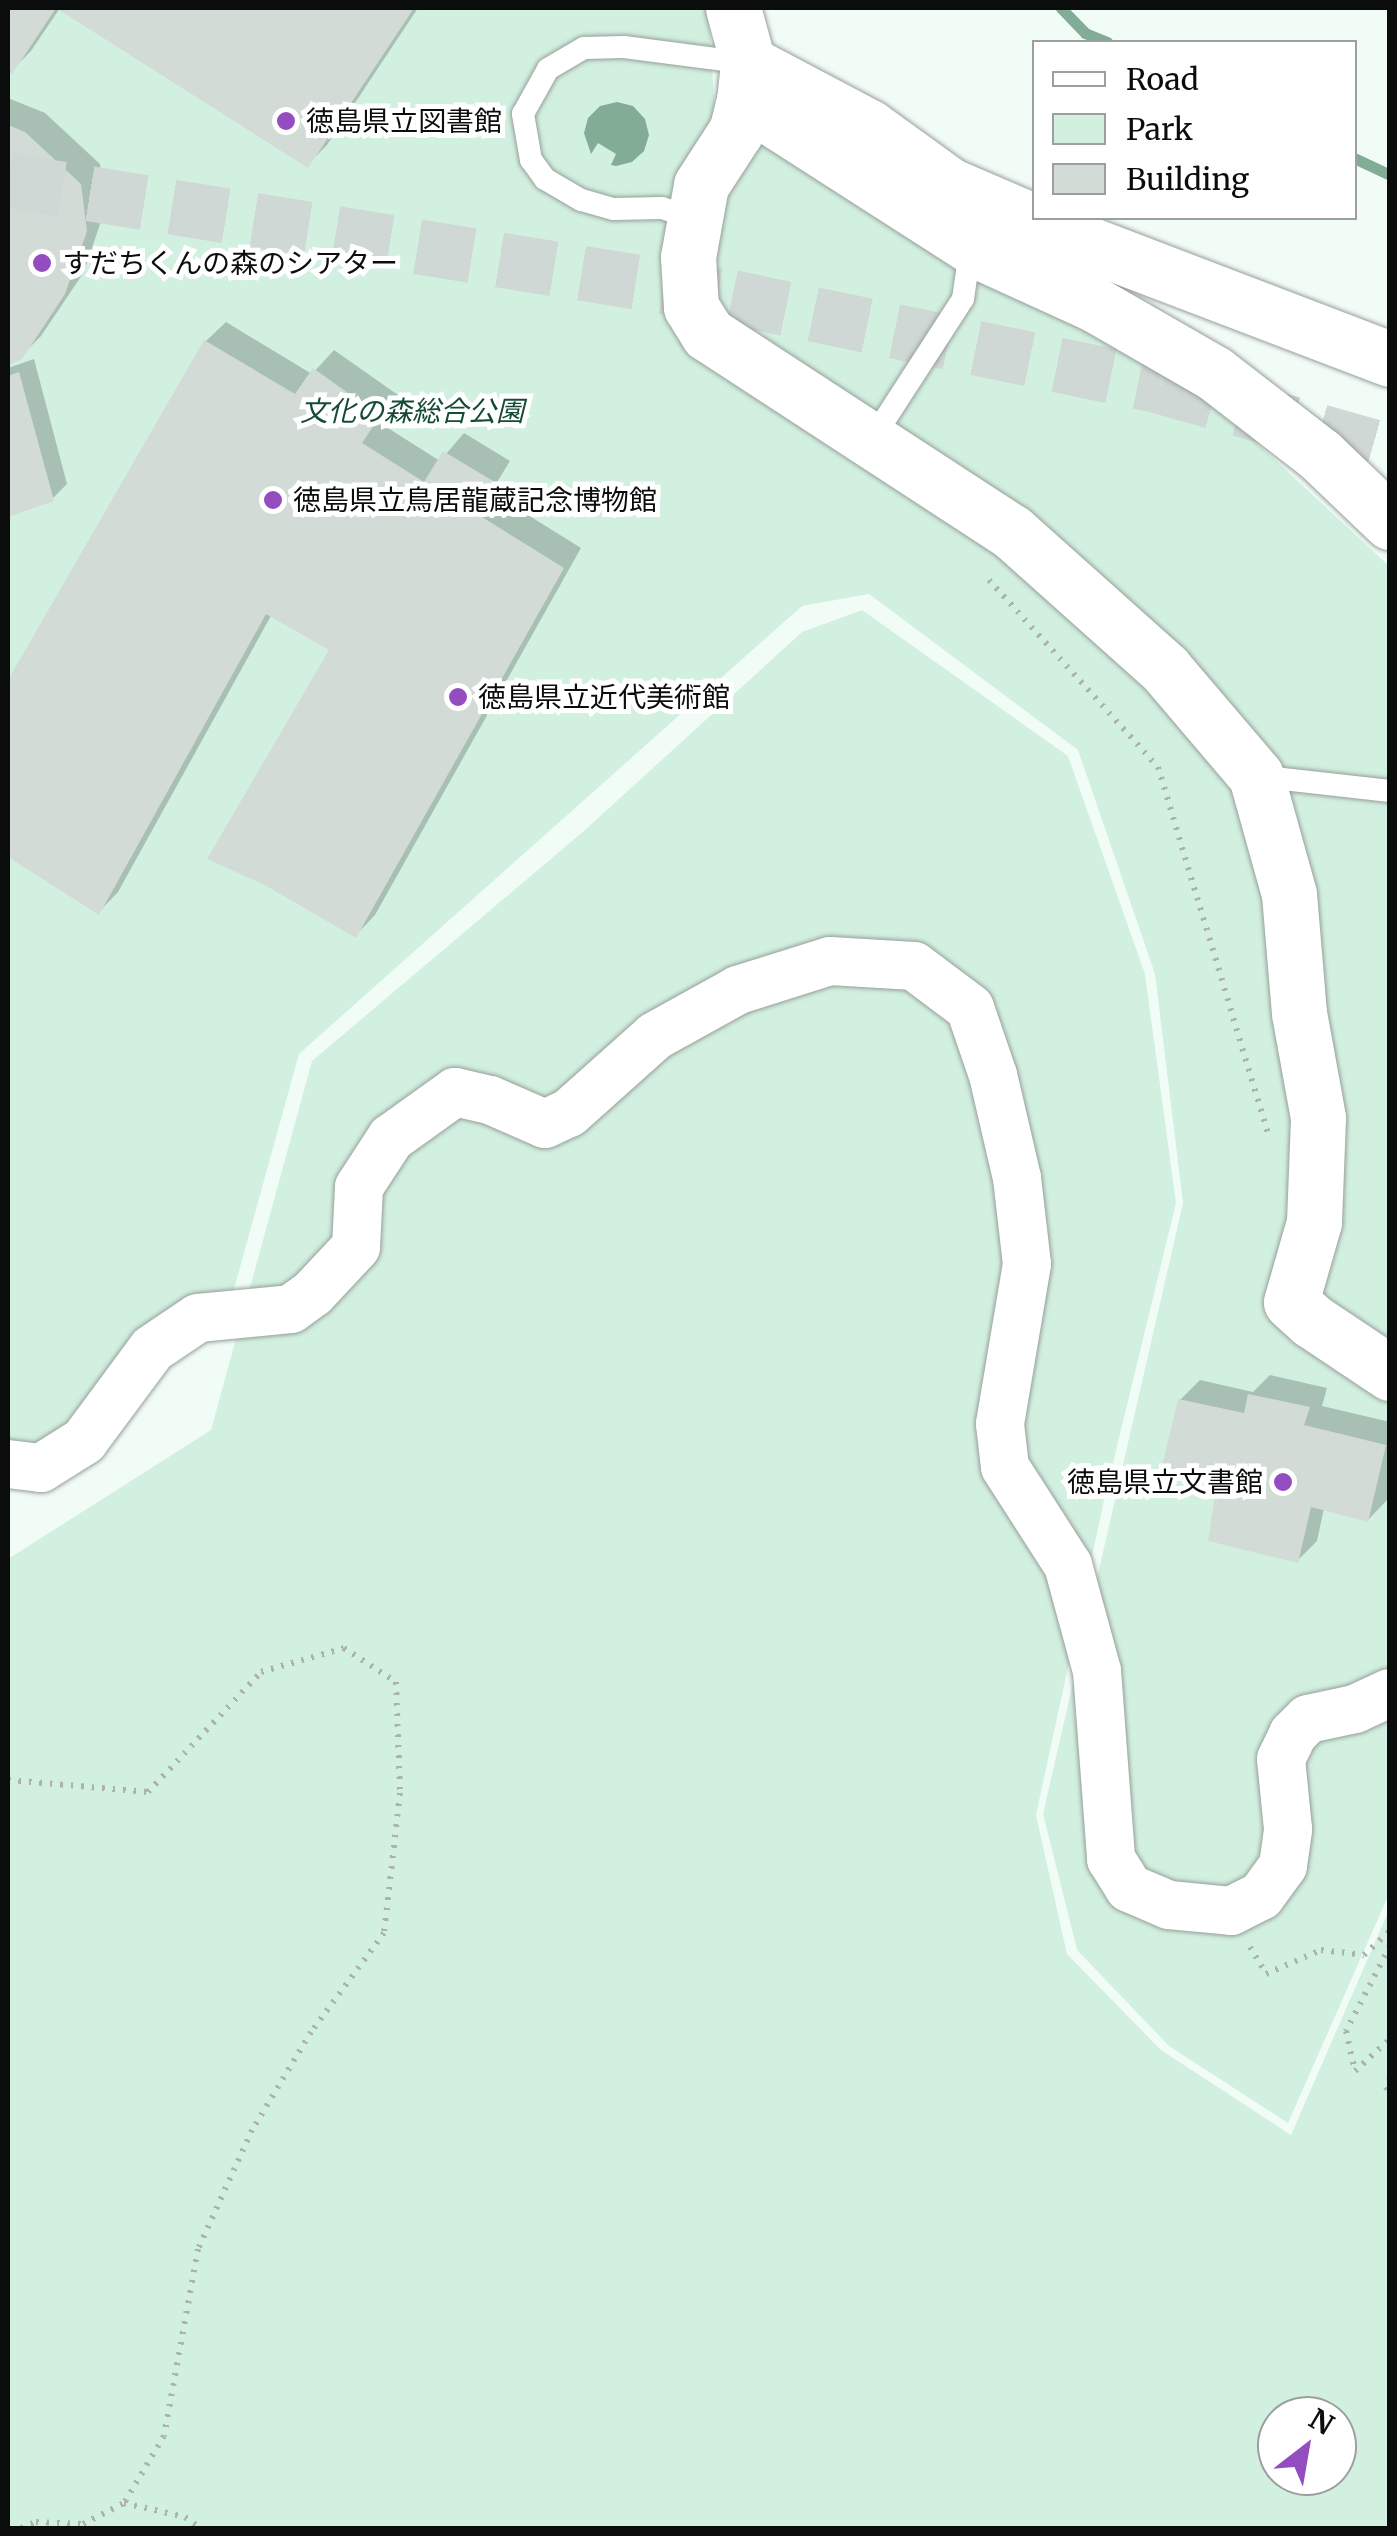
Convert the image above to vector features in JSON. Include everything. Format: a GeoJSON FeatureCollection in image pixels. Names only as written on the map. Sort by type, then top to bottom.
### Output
{"type":"FeatureCollection","features":[{"type":"Feature","properties":{"kind":"main road"},"geometry":{"type":"LineString","coordinates":[[733,8],[746,82],[736,131],[701,185],[688,257],[691,307],[708,334],[1012,532],[1166,670],[1256,776],[1289,894],[1299,1013],[1318,1118],[1314,1222],[1291,1302],[1312,1322],[1390,1372]]}},
{"type":"Feature","properties":{"kind":"main road"},"geometry":{"type":"LineString","coordinates":[[746,82],[869,127],[949,185],[1065,235],[1390,359]]}},
{"type":"Feature","properties":{"kind":"main road"},"geometry":{"type":"LineString","coordinates":[[746,82],[982,253],[1094,304],[1214,373],[1320,455],[1390,522]]}},
{"type":"Feature","properties":{"kind":"street"},"geometry":{"type":"LineString","coordinates":[[8,1464],[41,1468],[84,1441],[152,1349],[198,1318],[291,1310],[313,1294],[356,1248],[360,1187],[391,1138],[454,1092],[490,1100],[545,1124],[569,1113],[655,1036],[738,990],[830,961],[914,966],[970,1008],[993,1075],[1017,1178],[1027,1264],[1000,1424],[1005,1467],[1068,1565],[1098,1672],[1111,1858],[1129,1888],[1169,1905],[1231,1910],[1261,1896],[1283,1866],[1288,1828],[1281,1760],[1292,1734],[1308,1719],[1355,1708],[1390,1693]]}},
{"type":"Feature","properties":{"kind":"lane"},"geometry":{"type":"LineString","coordinates":[[694,219],[662,208],[613,209],[581,200],[545,179],[531,160],[524,114],[548,69],[584,48],[624,47],[746,82],[958,238],[969,258],[963,299],[871,441]]}},
{"type":"Feature","properties":{"kind":"lane"},"geometry":{"type":"LineString","coordinates":[[1256,776],[1390,792]]}},
{"type":"Feature","properties":{"kind":"path"},"geometry":{"type":"LineString","coordinates":[[987,578],[1158,767],[1274,1153]]}},
{"type":"Feature","properties":{"kind":"path"},"geometry":{"type":"LineString","coordinates":[[8,1780],[148,1792],[261,1672],[344,1648],[396,1682],[400,1793],[384,1934],[311,2032],[252,2130],[198,2250],[175,2355],[164,2436],[124,2502],[83,2524],[36,2522],[20,2528]]}},
{"type":"Feature","properties":{"kind":"path"},"geometry":{"type":"LineString","coordinates":[[1231,1910],[1266,1974],[1321,1950],[1364,1955],[1390,1932]]}},
{"type":"Feature","properties":{"kind":"path"},"geometry":{"type":"LineString","coordinates":[[1390,1946],[1346,2030],[1355,2071],[1390,2039]]}},
{"type":"Feature","properties":{"kind":"path"},"geometry":{"type":"LineString","coordinates":[[1390,2078],[1386,2087],[1390,2094]]}},
{"type":"Feature","properties":{"kind":"path"},"geometry":{"type":"LineString","coordinates":[[124,2502],[184,2517],[200,2528]]}},
{"type":"Feature","properties":{"kind":"green space","name":"文化の森総合公園"},"geometry":{"type":"Polygon","coordinates":[[[8,8],[708,8],[715,111],[1175,367],[1389,566],[1389,1894],[1288,2123],[1169,2046],[1077,1950],[1043,1814],[1183,1203],[1155,974],[1078,750],[869,594],[802,606],[299,1054],[231,1300],[66,1432],[21,1449],[8,1443],[8,8]]]}},
{"type":"Feature","properties":{"kind":"green space"},"geometry":{"type":"Polygon","coordinates":[[[862,610],[1068,756],[1145,974],[1176,1203],[1105,1496],[1036,1815],[1067,1954],[1161,2050],[1291,2135],[1389,1910],[1389,2528],[8,2528],[8,1559],[211,1430],[312,1061],[585,830],[802,632],[862,610]]]}},
{"type":"Feature","properties":{"kind":"shaded area"},"geometry":{"type":"Polygon","coordinates":[[[617,102],[633,106],[645,119],[649,135],[644,151],[632,162],[616,166],[611,165],[616,154],[598,143],[591,154],[584,133],[588,118],[600,106],[617,102]]]}},
{"type":"Feature","properties":{"kind":"building"},"geometry":{"type":"Polygon","coordinates":[[[8,8],[56,8],[12,74],[8,71],[8,8]]]}},
{"type":"Feature","properties":{"kind":"building","name":"徳島県立図書館"},"geometry":{"type":"Polygon","coordinates":[[[56,8],[414,8],[308,168],[56,8]]]}},
{"type":"Feature","properties":{"kind":"building","name":"すだちくんの森のシアター"},"geometry":{"type":"Polygon","coordinates":[[[8,125],[25,132],[81,184],[87,231],[65,294],[22,359],[8,365],[8,125]]]}},
{"type":"Feature","properties":{"kind":"building"},"geometry":{"type":"Polygon","coordinates":[[[204,340],[295,394],[313,368],[380,416],[362,443],[424,482],[443,451],[493,481],[474,512],[564,568],[356,938],[263,884],[207,859],[329,650],[266,614],[99,915],[8,857],[8,680],[204,340]]]}},
{"type":"Feature","properties":{"kind":"building"},"geometry":{"type":"Polygon","coordinates":[[[19,372],[54,501],[8,517],[8,376],[19,372]]]}},
{"type":"Feature","properties":{"kind":"building","name":"徳島県立文書館"},"geometry":{"type":"Polygon","coordinates":[[[1248,1394],[1310,1407],[1304,1425],[1386,1445],[1368,1522],[1311,1507],[1298,1563],[1208,1541],[1216,1488],[1160,1475],[1178,1399],[1244,1413],[1248,1394]]]}},
{"type":"Feature","properties":{"kind":"waterway"},"geometry":{"type":"LineString","coordinates":[[1061,8],[1085,33],[1102,40]]}},
{"type":"Feature","properties":{"kind":"waterway"},"geometry":{"type":"LineString","coordinates":[[1357,159],[1390,175]]}},
{"type":"Feature","properties":{"kind":"tunnel"},"geometry":{"type":"LineString","coordinates":[[8,180],[732,297],[1160,386],[1390,451]]}},
{"type":"Feature","properties":{"kind":"place","name":"徳島県立図書館"},"geometry":{"type":"Point","coordinates":[286,121]}},
{"type":"Feature","properties":{"kind":"place","name":"すだちくんの森のシアター"},"geometry":{"type":"Point","coordinates":[42,263]}},
{"type":"Feature","properties":{"kind":"place","name":"徳島県立鳥居龍蔵記念博物館"},"geometry":{"type":"Point","coordinates":[273,500]}},
{"type":"Feature","properties":{"kind":"place","name":"徳島県立近代美術館"},"geometry":{"type":"Point","coordinates":[458,697]}},
{"type":"Feature","properties":{"kind":"place","name":"徳島県立文書館"},"geometry":{"type":"Point","coordinates":[1283,1482]}}]}
